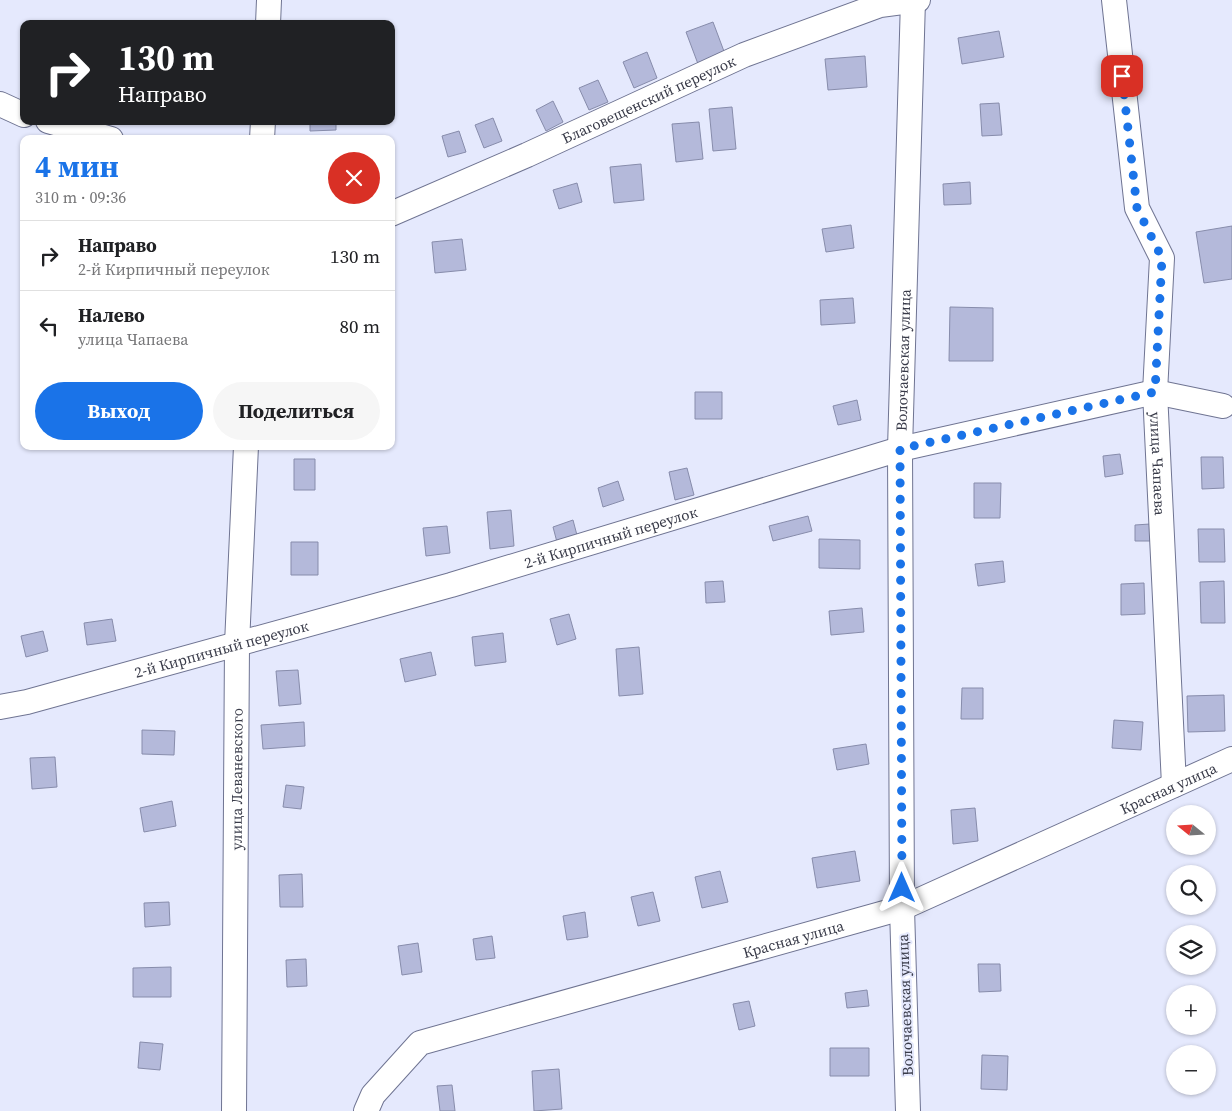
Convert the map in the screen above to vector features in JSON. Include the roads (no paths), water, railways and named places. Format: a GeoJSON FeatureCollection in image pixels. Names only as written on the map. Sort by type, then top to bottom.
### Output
{"type":"FeatureCollection","features":[{"type":"Feature","properties":{"kind":"street"},"geometry":{"type":"LineString","coordinates":[[268,20],[269,0]]}},
{"type":"Feature","properties":{"kind":"street","name":"Благовещенский переулок"},"geometry":{"type":"LineString","coordinates":[[395,212],[527,155],[744,55],[880,6],[915,0]]}},
{"type":"Feature","properties":{"kind":"street","name":"Волочаевская улица"},"geometry":{"type":"LineString","coordinates":[[908,1111],[902,908],[900,449],[915,0]]}},
{"type":"Feature","properties":{"kind":"street","name":"улица Чапаева"},"geometry":{"type":"LineString","coordinates":[[1114,0],[1137,208],[1162,258],[1155,392],[1174,785]]}},
{"type":"Feature","properties":{"kind":"street"},"geometry":{"type":"LineString","coordinates":[[0,104],[20,112]]}},
{"type":"Feature","properties":{"kind":"street"},"geometry":{"type":"LineString","coordinates":[[62,125],[96,135]]}},
{"type":"Feature","properties":{"kind":"street","name":"2-й Кирпичный переулок"},"geometry":{"type":"LineString","coordinates":[[0,706],[27,702],[451,585],[900,449],[1155,392],[1223,406]]}},
{"type":"Feature","properties":{"kind":"street","name":"улица Леваневского"},"geometry":{"type":"LineString","coordinates":[[234,1111],[237,644],[246,450]]}},
{"type":"Feature","properties":{"kind":"street","name":"Красная улица"},"geometry":{"type":"LineString","coordinates":[[366,1111],[373,1095],[420,1043],[902,908],[1232,759]]}}]}
